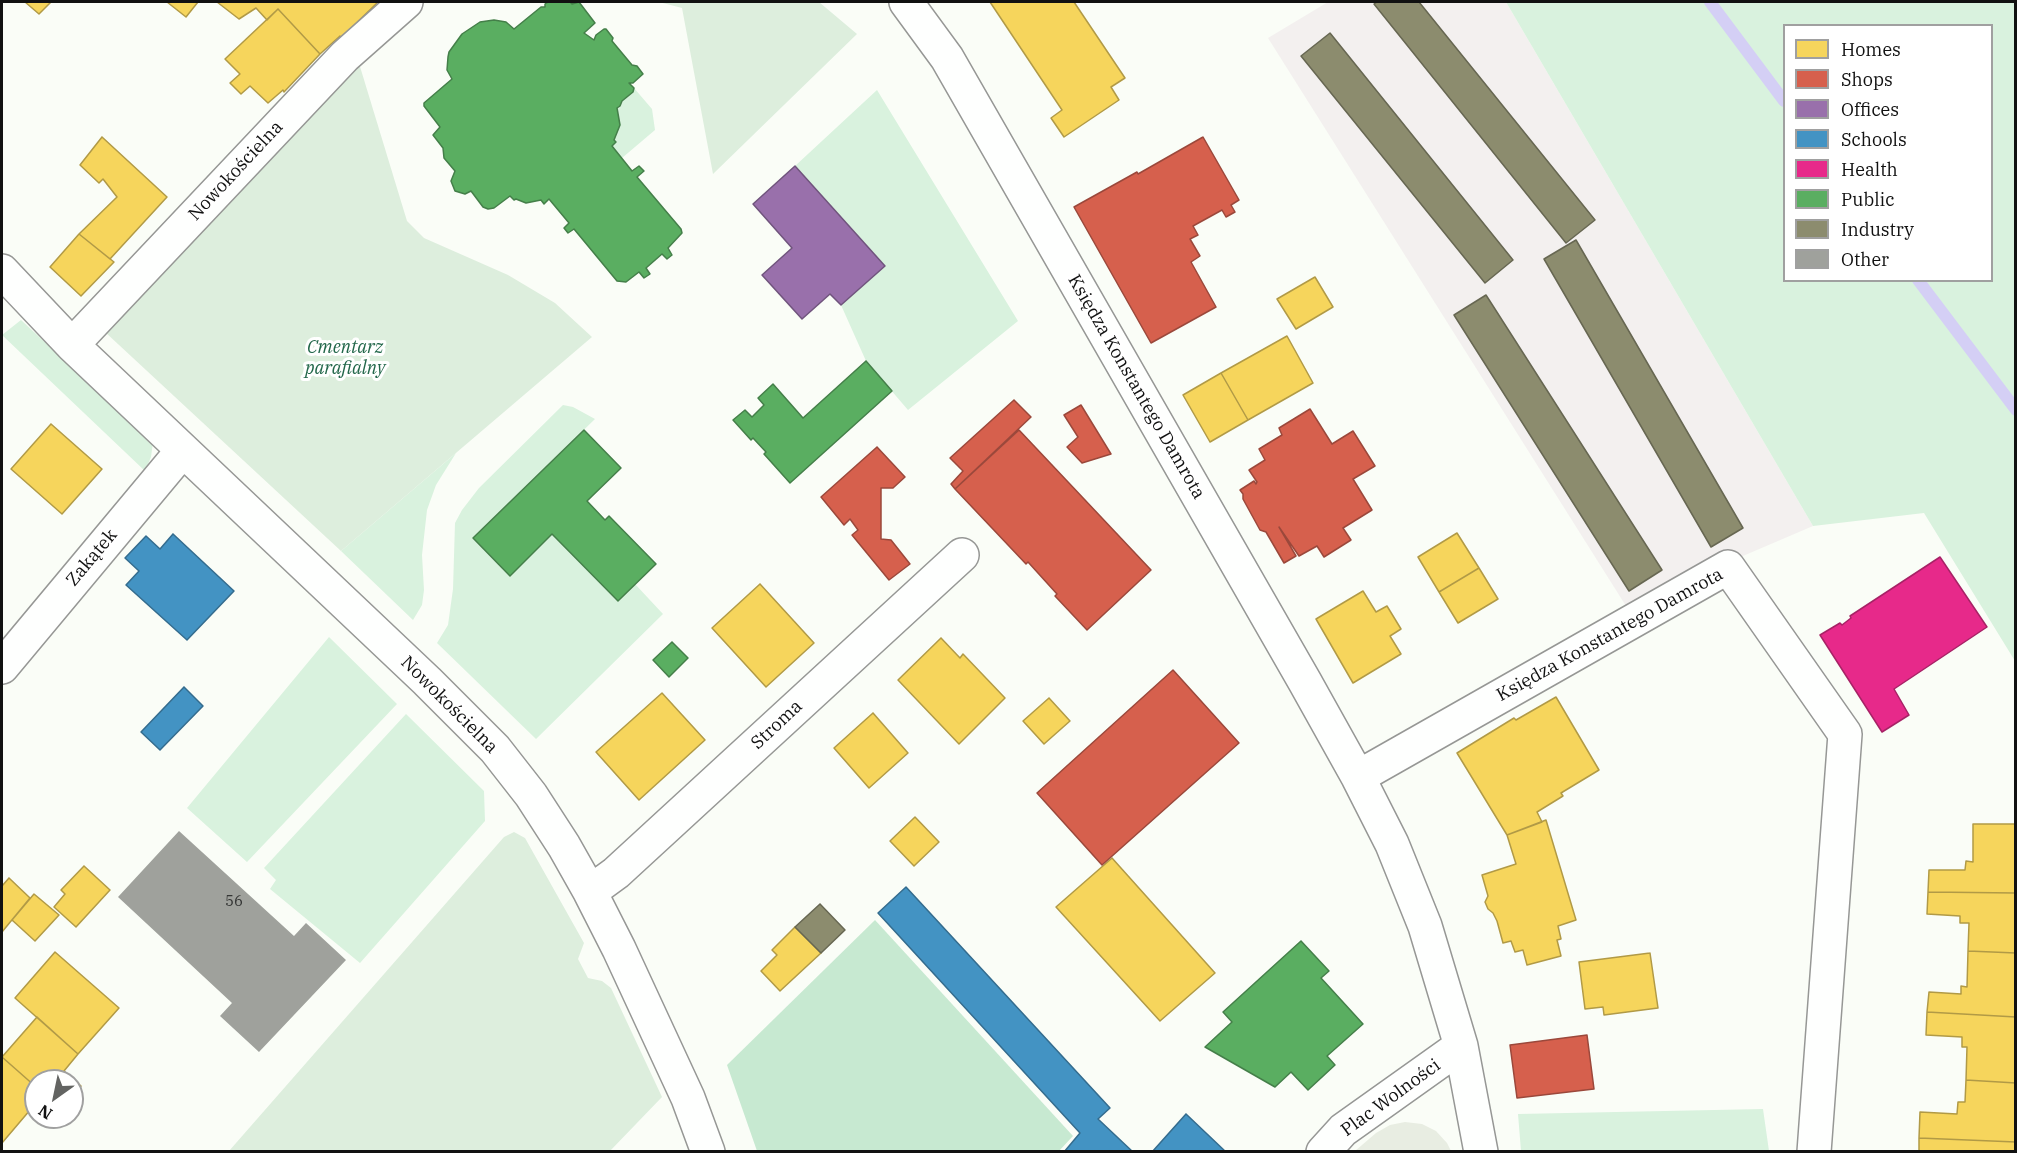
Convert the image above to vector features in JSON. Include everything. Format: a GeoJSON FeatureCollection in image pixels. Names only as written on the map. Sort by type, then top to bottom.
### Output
{"type":"FeatureCollection","features":[{"type":"Feature","properties":{"kind":"street","name":"Nowokościelna"},"geometry":{"type":"LineString","coordinates":[[72,345],[345,56],[406,2]]}},
{"type":"Feature","properties":{"kind":"street","name":"Księdza Konstantego Damrota"},"geometry":{"type":"LineString","coordinates":[[906,2],[947,58],[1260,603],[1358,777],[1392,844],[1425,926],[1461,1046],[1480,1152]]}},
{"type":"Feature","properties":{"kind":"street","name":"Nowokościelna"},"geometry":{"type":"LineString","coordinates":[[2,271],[72,345],[428,681],[495,749],[531,795],[590,892],[620,949],[688,1098],[708,1152]]}},
{"type":"Feature","properties":{"kind":"street","name":"Zakątek"},"geometry":{"type":"LineString","coordinates":[[2,667],[183,450]]}},
{"type":"Feature","properties":{"kind":"street","name":"Stroma"},"geometry":{"type":"LineString","coordinates":[[590,892],[616,873],[962,555]]}},
{"type":"Feature","properties":{"kind":"street","name":"Księdza Konstantego Damrota"},"geometry":{"type":"LineString","coordinates":[[1358,777],[1728,567],[1845,734],[1814,1152]]}},
{"type":"Feature","properties":{"kind":"street","name":"Plac Wolności"},"geometry":{"type":"LineString","coordinates":[[1323,1152],[1343,1130],[1461,1046]]}},
{"type":"Feature","properties":{"kind":"shaded area"},"geometry":{"type":"Polygon","coordinates":[[[1328,2],[1506,2],[1813,526],[1626,606],[1268,38],[1328,2]]]}},
{"type":"Feature","properties":{"kind":"shaded area"},"geometry":{"type":"Polygon","coordinates":[[[1405,1122],[1422,1124],[1436,1131],[1451,1151],[1355,1151],[1376,1133],[1390,1125],[1405,1122]]]}},
{"type":"Feature","properties":{"kind":"green space"},"geometry":{"type":"Polygon","coordinates":[[[659,2],[819,2],[857,34],[713,174],[682,8],[659,2]]]}},
{"type":"Feature","properties":{"kind":"green space"},"geometry":{"type":"Polygon","coordinates":[[[1506,2],[2015,2],[2015,661],[1924,513],[1813,526],[1506,2]]]}},
{"type":"Feature","properties":{"kind":"green space","name":"Cmentarz parafialny"},"geometry":{"type":"Polygon","coordinates":[[[358,60],[407,221],[424,238],[508,275],[555,303],[592,337],[341,551],[105,332],[358,60]]]}},
{"type":"Feature","properties":{"kind":"green space"},"geometry":{"type":"Polygon","coordinates":[[[634,88],[652,109],[655,130],[622,158],[594,124],[631,94],[634,88]]]}},
{"type":"Feature","properties":{"kind":"green space"},"geometry":{"type":"Polygon","coordinates":[[[877,90],[1018,321],[908,410],[866,361],[841,305],[885,266],[795,166],[877,90]]]}},
{"type":"Feature","properties":{"kind":"green space"},"geometry":{"type":"Polygon","coordinates":[[[21,320],[153,442],[151,457],[145,471],[2,335],[21,320]]]}},
{"type":"Feature","properties":{"kind":"green space"},"geometry":{"type":"Polygon","coordinates":[[[563,405],[573,407],[595,419],[473,538],[510,576],[552,534],[617,600],[635,584],[663,614],[536,739],[437,643],[448,625],[453,589],[455,523],[479,488],[563,405]]]}},
{"type":"Feature","properties":{"kind":"green space"},"geometry":{"type":"Polygon","coordinates":[[[456,453],[436,485],[427,510],[422,555],[424,590],[422,605],[413,620],[341,551],[456,453]]]}},
{"type":"Feature","properties":{"kind":"green space"},"geometry":{"type":"Polygon","coordinates":[[[329,637],[397,704],[247,862],[187,808],[329,637]]]}},
{"type":"Feature","properties":{"kind":"green space"},"geometry":{"type":"Polygon","coordinates":[[[406,714],[484,791],[485,821],[360,963],[270,889],[276,880],[264,868],[406,714]]]}},
{"type":"Feature","properties":{"kind":"green space"},"geometry":{"type":"Polygon","coordinates":[[[514,832],[525,838],[584,943],[578,959],[588,978],[602,981],[611,988],[662,1097],[610,1151],[229,1151],[504,837],[514,832]]]}},
{"type":"Feature","properties":{"kind":"green space"},"geometry":{"type":"Polygon","coordinates":[[[875,920],[1073,1136],[1059,1151],[757,1151],[727,1065],[875,920]]]}},
{"type":"Feature","properties":{"kind":"green space"},"geometry":{"type":"Polygon","coordinates":[[[1763,1109],[1769,1151],[1521,1151],[1518,1114],[1763,1109]]]}},
{"type":"Feature","properties":{"kind":"building: Homes"},"geometry":{"type":"Polygon","coordinates":[[[25,2],[51,2],[39,14],[25,2]]]}},
{"type":"Feature","properties":{"kind":"building: Homes"},"geometry":{"type":"Polygon","coordinates":[[[167,2],[198,2],[186,17],[167,2]]]}},
{"type":"Feature","properties":{"kind":"building: Homes"},"geometry":{"type":"Polygon","coordinates":[[[217,2],[378,2],[341,38],[340,36],[320,54],[278,9],[267,20],[256,8],[239,19],[217,2]]]}},
{"type":"Feature","properties":{"kind":"building: Homes"},"geometry":{"type":"Polygon","coordinates":[[[990,2],[1074,2],[1125,78],[1111,87],[1119,100],[1064,137],[1051,118],[1062,110],[990,2]]]}},
{"type":"Feature","properties":{"kind":"building: Homes"},"geometry":{"type":"Polygon","coordinates":[[[278,9],[320,54],[284,92],[283,90],[268,103],[250,86],[241,94],[230,83],[240,74],[225,59],[278,9]]]}},
{"type":"Feature","properties":{"kind":"building: Homes"},"geometry":{"type":"Polygon","coordinates":[[[102,137],[167,197],[110,259],[79,234],[117,197],[103,179],[99,183],[80,165],[102,137]]]}},
{"type":"Feature","properties":{"kind":"building: Homes"},"geometry":{"type":"Polygon","coordinates":[[[79,234],[114,262],[81,296],[50,267],[79,234]]]}},
{"type":"Feature","properties":{"kind":"building: Homes"},"geometry":{"type":"Polygon","coordinates":[[[1315,277],[1333,307],[1296,329],[1277,299],[1315,277]]]}},
{"type":"Feature","properties":{"kind":"building: Homes"},"geometry":{"type":"Polygon","coordinates":[[[1287,336],[1313,383],[1248,420],[1221,373],[1287,336]]]}},
{"type":"Feature","properties":{"kind":"building: Homes"},"geometry":{"type":"Polygon","coordinates":[[[1221,373],[1248,420],[1210,442],[1183,395],[1221,373]]]}},
{"type":"Feature","properties":{"kind":"building: Homes"},"geometry":{"type":"Polygon","coordinates":[[[51,424],[102,469],[62,514],[11,469],[51,424]]]}},
{"type":"Feature","properties":{"kind":"building: Homes"},"geometry":{"type":"Polygon","coordinates":[[[1457,533],[1479,568],[1439,592],[1418,557],[1457,533]]]}},
{"type":"Feature","properties":{"kind":"building: Homes"},"geometry":{"type":"Polygon","coordinates":[[[1479,568],[1498,599],[1458,623],[1439,592],[1479,568]]]}},
{"type":"Feature","properties":{"kind":"building: Homes"},"geometry":{"type":"Polygon","coordinates":[[[760,584],[814,643],[766,687],[712,628],[760,584]]]}},
{"type":"Feature","properties":{"kind":"building: Homes"},"geometry":{"type":"Polygon","coordinates":[[[1363,591],[1376,612],[1387,606],[1401,629],[1390,636],[1401,654],[1353,683],[1316,619],[1363,591]]]}},
{"type":"Feature","properties":{"kind":"building: Homes"},"geometry":{"type":"Polygon","coordinates":[[[941,638],[960,658],[963,654],[1005,698],[959,744],[898,680],[941,638]]]}},
{"type":"Feature","properties":{"kind":"building: Homes"},"geometry":{"type":"Polygon","coordinates":[[[662,693],[705,740],[639,800],[596,752],[662,693]]]}},
{"type":"Feature","properties":{"kind":"building: Homes"},"geometry":{"type":"Polygon","coordinates":[[[1556,697],[1599,770],[1561,793],[1563,796],[1537,812],[1542,822],[1507,835],[1457,753],[1514,718],[1516,720],[1556,697]]]}},
{"type":"Feature","properties":{"kind":"building: Homes"},"geometry":{"type":"Polygon","coordinates":[[[1049,698],[1070,721],[1044,744],[1023,721],[1049,698]]]}},
{"type":"Feature","properties":{"kind":"building: Homes"},"geometry":{"type":"Polygon","coordinates":[[[873,713],[908,753],[869,788],[834,748],[873,713]]]}},
{"type":"Feature","properties":{"kind":"building: Homes"},"geometry":{"type":"Polygon","coordinates":[[[915,817],[939,842],[914,866],[890,841],[915,817]]]}},
{"type":"Feature","properties":{"kind":"building: Homes"},"geometry":{"type":"Polygon","coordinates":[[[1546,820],[1576,920],[1558,926],[1561,939],[1557,940],[1561,956],[1527,965],[1523,950],[1515,952],[1511,941],[1503,943],[1497,921],[1485,902],[1488,896],[1482,875],[1516,864],[1507,835],[1546,820]]]}},
{"type":"Feature","properties":{"kind":"building: Homes"},"geometry":{"type":"Polygon","coordinates":[[[1973,824],[2016,824],[2016,893],[1928,892],[1929,870],[1965,870],[1966,861],[1973,862],[1973,824]]]}},
{"type":"Feature","properties":{"kind":"building: Homes"},"geometry":{"type":"Polygon","coordinates":[[[1112,858],[1215,973],[1160,1021],[1056,907],[1112,858]]]}},
{"type":"Feature","properties":{"kind":"building: Homes"},"geometry":{"type":"Polygon","coordinates":[[[84,866],[110,890],[76,927],[54,907],[65,894],[61,890],[84,866]]]}},
{"type":"Feature","properties":{"kind":"building: Homes"},"geometry":{"type":"Polygon","coordinates":[[[9,878],[30,898],[2,932],[2,886],[9,878]]]}},
{"type":"Feature","properties":{"kind":"building: Homes"},"geometry":{"type":"Polygon","coordinates":[[[1928,892],[2016,893],[2016,953],[1968,951],[1969,923],[1960,923],[1960,916],[1927,914],[1928,892]]]}},
{"type":"Feature","properties":{"kind":"building: Homes"},"geometry":{"type":"Polygon","coordinates":[[[34,894],[59,915],[35,941],[12,920],[34,894]]]}},
{"type":"Feature","properties":{"kind":"building: Homes"},"geometry":{"type":"Polygon","coordinates":[[[795,927],[821,953],[780,991],[761,971],[777,955],[772,950],[795,927]]]}},
{"type":"Feature","properties":{"kind":"building: Homes"},"geometry":{"type":"Polygon","coordinates":[[[1968,951],[2016,953],[2016,1017],[1927,1012],[1929,992],[1961,994],[1961,986],[1967,987],[1968,951]]]}},
{"type":"Feature","properties":{"kind":"building: Homes"},"geometry":{"type":"Polygon","coordinates":[[[55,952],[119,1008],[78,1054],[15,998],[55,952]]]}},
{"type":"Feature","properties":{"kind":"building: Homes"},"geometry":{"type":"Polygon","coordinates":[[[1650,953],[1658,1008],[1604,1015],[1603,1007],[1585,1009],[1579,962],[1650,953]]]}},
{"type":"Feature","properties":{"kind":"building: Homes"},"geometry":{"type":"Polygon","coordinates":[[[1927,1012],[2016,1017],[2016,1083],[1966,1080],[1967,1047],[1962,1047],[1962,1037],[1926,1035],[1927,1012]]]}},
{"type":"Feature","properties":{"kind":"building: Homes"},"geometry":{"type":"Polygon","coordinates":[[[37,1017],[78,1054],[66,1069],[24,1069],[24,1076],[2,1057],[37,1017]]]}},
{"type":"Feature","properties":{"kind":"building: Homes"},"geometry":{"type":"Polygon","coordinates":[[[2,1057],[24,1076],[24,1117],[2,1143],[2,1057]]]}},
{"type":"Feature","properties":{"kind":"building: Homes"},"geometry":{"type":"Polygon","coordinates":[[[1966,1080],[2016,1083],[2016,1142],[1919,1138],[1920,1112],[1957,1114],[1958,1102],[1965,1102],[1966,1080]]]}},
{"type":"Feature","properties":{"kind":"building: Homes"},"geometry":{"type":"Polygon","coordinates":[[[1919,1138],[2016,1142],[2016,1152],[1919,1152],[1919,1138]]]}},
{"type":"Feature","properties":{"kind":"building: Shops"},"geometry":{"type":"Polygon","coordinates":[[[1203,137],[1239,200],[1231,205],[1235,212],[1226,217],[1222,210],[1193,226],[1198,235],[1190,239],[1200,256],[1191,262],[1216,307],[1151,343],[1074,207],[1203,137]]]}},
{"type":"Feature","properties":{"kind":"building: Shops"},"geometry":{"type":"Polygon","coordinates":[[[1014,400],[1031,417],[955,489],[951,484],[963,471],[950,458],[1014,400]]]}},
{"type":"Feature","properties":{"kind":"building: Shops"},"geometry":{"type":"Polygon","coordinates":[[[1081,405],[1111,454],[1082,463],[1067,447],[1078,437],[1064,415],[1081,405]]]}},
{"type":"Feature","properties":{"kind":"building: Shops"},"geometry":{"type":"Polygon","coordinates":[[[1310,409],[1332,444],[1353,431],[1375,466],[1353,479],[1372,510],[1343,528],[1351,540],[1324,557],[1317,546],[1299,556],[1279,527],[1296,556],[1284,563],[1266,532],[1260,530],[1240,490],[1254,481],[1256,484],[1257,482],[1249,470],[1265,460],[1259,449],[1282,435],[1279,428],[1310,409]]]}},
{"type":"Feature","properties":{"kind":"building: Shops"},"geometry":{"type":"Polygon","coordinates":[[[1019,430],[1151,570],[1087,630],[1055,596],[1057,594],[1028,562],[1026,564],[955,489],[1019,430]]]}},
{"type":"Feature","properties":{"kind":"building: Shops"},"geometry":{"type":"Polygon","coordinates":[[[877,447],[905,477],[893,488],[881,488],[881,539],[891,540],[910,564],[889,580],[852,535],[858,530],[850,519],[844,525],[821,497],[877,447]]]}},
{"type":"Feature","properties":{"kind":"building: Shops"},"geometry":{"type":"Polygon","coordinates":[[[1173,670],[1239,743],[1102,865],[1037,793],[1173,670]]]}},
{"type":"Feature","properties":{"kind":"building: Shops"},"geometry":{"type":"Polygon","coordinates":[[[1587,1035],[1594,1089],[1517,1098],[1510,1045],[1587,1035]]]}},
{"type":"Feature","properties":{"kind":"building: Offices"},"geometry":{"type":"Polygon","coordinates":[[[795,166],[885,266],[841,305],[830,294],[802,319],[762,275],[792,248],[753,204],[795,166]]]}},
{"type":"Feature","properties":{"kind":"building: Schools"},"geometry":{"type":"Polygon","coordinates":[[[173,534],[234,591],[187,640],[126,585],[139,571],[125,558],[146,536],[160,549],[173,534]]]}},
{"type":"Feature","properties":{"kind":"building: Schools"},"geometry":{"type":"Polygon","coordinates":[[[184,687],[203,706],[160,750],[141,732],[184,687]]]}},
{"type":"Feature","properties":{"kind":"building: Schools"},"geometry":{"type":"Polygon","coordinates":[[[906,887],[1110,1108],[1098,1119],[1133,1152],[1064,1152],[1080,1133],[878,913],[906,887]]]}},
{"type":"Feature","properties":{"kind":"building: Schools"},"geometry":{"type":"Polygon","coordinates":[[[1186,1114],[1226,1152],[1152,1152],[1186,1114]]]}},
{"type":"Feature","properties":{"kind":"building: Health"},"geometry":{"type":"Polygon","coordinates":[[[1940,557],[1987,627],[1894,689],[1909,715],[1882,732],[1820,635],[1840,623],[1842,625],[1851,618],[1850,616],[1940,557]]]}},
{"type":"Feature","properties":{"kind":"building: Public"},"geometry":{"type":"Polygon","coordinates":[[[548,2],[570,2],[572,4],[579,2],[595,23],[584,33],[594,40],[596,35],[606,29],[613,38],[612,41],[632,65],[637,66],[643,74],[633,83],[629,83],[634,88],[633,92],[617,108],[620,125],[614,140],[616,142],[612,146],[632,171],[639,166],[644,171],[637,177],[682,233],[668,248],[672,255],[667,259],[662,254],[646,268],[650,274],[644,278],[639,272],[626,282],[617,281],[574,229],[568,233],[564,228],[569,223],[549,199],[544,204],[541,200],[526,203],[514,200],[510,196],[494,208],[488,209],[483,207],[471,191],[465,194],[455,191],[451,181],[455,171],[444,158],[443,148],[433,135],[440,127],[424,103],[452,79],[447,70],[449,52],[462,34],[480,22],[494,20],[506,22],[514,29],[541,7],[545,7],[548,2]]]}},
{"type":"Feature","properties":{"kind":"building: Public"},"geometry":{"type":"Polygon","coordinates":[[[866,361],[892,391],[790,483],[764,454],[766,452],[753,438],[751,440],[733,420],[745,410],[752,417],[764,405],[758,398],[773,384],[803,418],[866,361]]]}},
{"type":"Feature","properties":{"kind":"building: Public"},"geometry":{"type":"Polygon","coordinates":[[[584,430],[621,468],[587,501],[605,520],[609,516],[656,564],[618,601],[552,534],[510,576],[473,538],[584,430]]]}},
{"type":"Feature","properties":{"kind":"building: Public"},"geometry":{"type":"Polygon","coordinates":[[[672,642],[688,658],[669,677],[653,660],[672,642]]]}},
{"type":"Feature","properties":{"kind":"building: Public"},"geometry":{"type":"Polygon","coordinates":[[[1301,941],[1329,971],[1321,978],[1363,1024],[1327,1056],[1335,1065],[1308,1090],[1291,1072],[1275,1087],[1205,1047],[1232,1022],[1223,1012],[1301,941]]]}},
{"type":"Feature","properties":{"kind":"building: Industry"},"geometry":{"type":"Polygon","coordinates":[[[1377,2],[1419,2],[1595,220],[1566,243],[1374,4],[1377,2]]]}},
{"type":"Feature","properties":{"kind":"building: Industry"},"geometry":{"type":"Polygon","coordinates":[[[1330,33],[1513,260],[1485,283],[1301,56],[1330,33]]]}},
{"type":"Feature","properties":{"kind":"building: Industry"},"geometry":{"type":"Polygon","coordinates":[[[1576,240],[1743,528],[1711,547],[1544,259],[1576,240]]]}},
{"type":"Feature","properties":{"kind":"building: Industry"},"geometry":{"type":"Polygon","coordinates":[[[1486,295],[1662,570],[1629,591],[1454,315],[1486,295]]]}},
{"type":"Feature","properties":{"kind":"building: Industry"},"geometry":{"type":"Polygon","coordinates":[[[820,904],[845,930],[821,953],[795,927],[820,904]]]}},
{"type":"Feature","properties":{"kind":"building: Other"},"geometry":{"type":"Polygon","coordinates":[[[179,831],[294,936],[306,923],[346,960],[259,1052],[220,1016],[232,1003],[118,897],[179,831]]]}},
{"type":"Feature","properties":{"kind":"waterway"},"geometry":{"type":"LineString","coordinates":[[1710,2],[1783,100]]}},
{"type":"Feature","properties":{"kind":"waterway"},"geometry":{"type":"LineString","coordinates":[[1920,282],[2016,410]]}}]}
